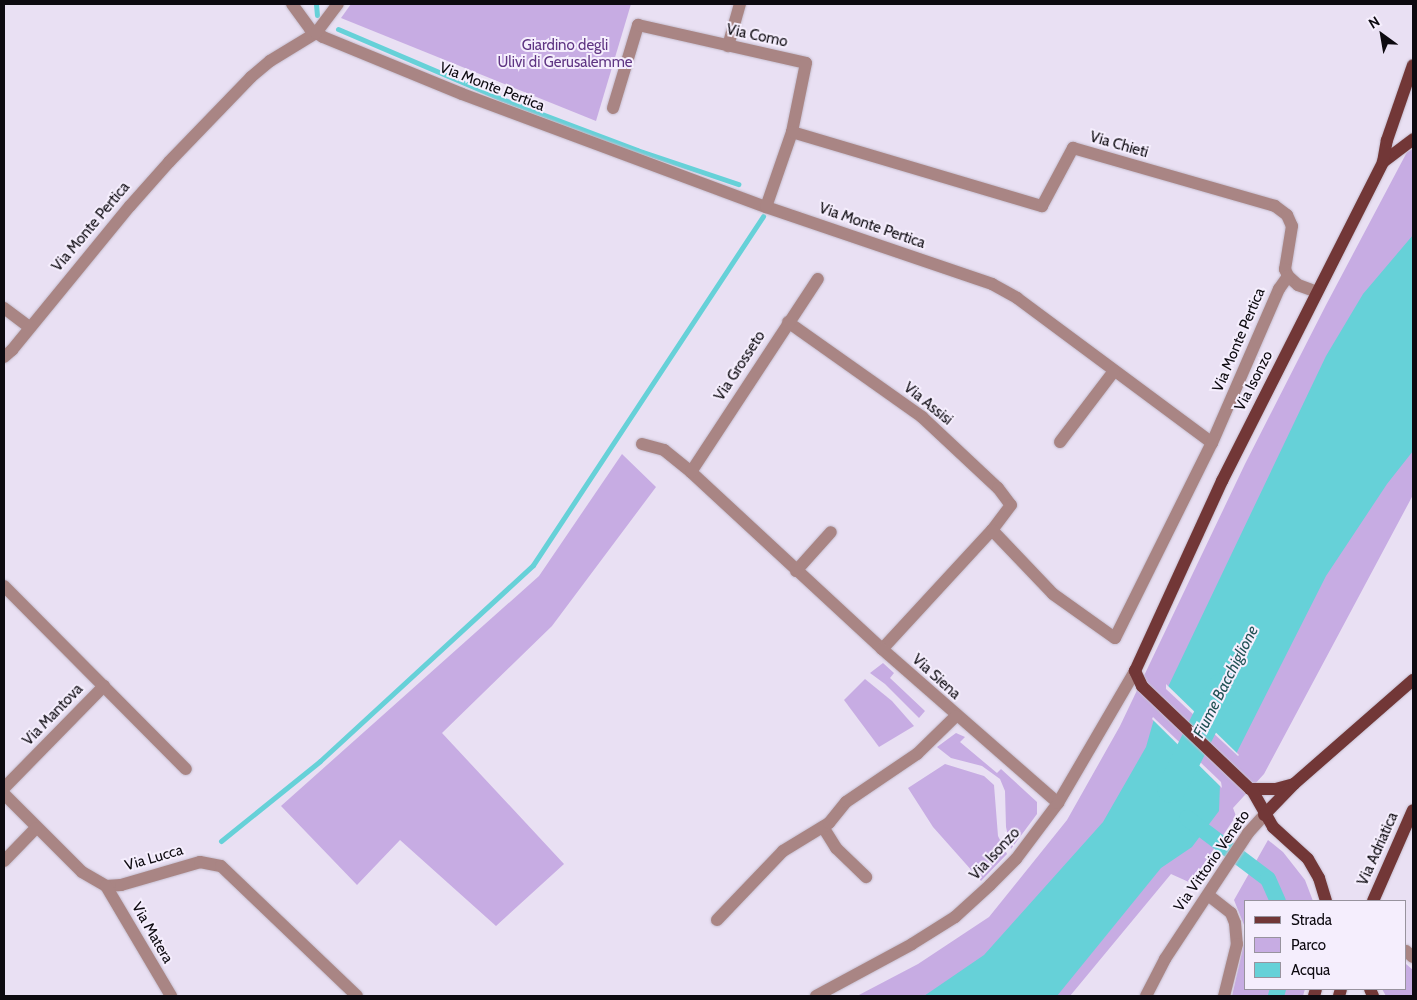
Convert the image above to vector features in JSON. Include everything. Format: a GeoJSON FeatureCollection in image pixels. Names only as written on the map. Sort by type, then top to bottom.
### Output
{"type":"FeatureCollection","features":[{"type":"Feature","properties":{"kind":"main road","name":"Via Isonzo"},"geometry":{"type":"LineString","coordinates":[[1137,675],[1213,499],[1384,162],[1387,140],[1413,64]]}},
{"type":"Feature","properties":{"kind":"main road"},"geometry":{"type":"LineString","coordinates":[[1384,162],[1413,139]]}},
{"type":"Feature","properties":{"kind":"main road"},"geometry":{"type":"LineString","coordinates":[[1137,675],[1149,692],[1241,782],[1252,790],[1264,815],[1308,859],[1319,878],[1326,900]]}},
{"type":"Feature","properties":{"kind":"main road","name":"Via Vittorio Veneto"},"geometry":{"type":"LineString","coordinates":[[1264,815],[1294,784],[1413,680]]}},
{"type":"Feature","properties":{"kind":"main road"},"geometry":{"type":"LineString","coordinates":[[1252,790],[1275,789],[1294,784]]}},
{"type":"Feature","properties":{"kind":"main road","name":"Via Adriatica"},"geometry":{"type":"LineString","coordinates":[[1373,900],[1413,810]]}},
{"type":"Feature","properties":{"kind":"street","name":"Via Monte Pertica"},"geometry":{"type":"LineString","coordinates":[[292,4],[316,33],[462,94],[766,208],[992,284],[1017,298],[1212,443],[1279,289],[1288,276]]}},
{"type":"Feature","properties":{"kind":"street"},"geometry":{"type":"LineString","coordinates":[[316,33],[338,4]]}},
{"type":"Feature","properties":{"kind":"street"},"geometry":{"type":"LineString","coordinates":[[728,46],[740,4]]}},
{"type":"Feature","properties":{"kind":"street","name":"Via Como"},"geometry":{"type":"LineString","coordinates":[[613,108],[638,25],[806,63],[792,132],[766,208]]}},
{"type":"Feature","properties":{"kind":"street","name":"Via Monte Pertica"},"geometry":{"type":"LineString","coordinates":[[29,327],[130,206],[251,77],[316,33]]}},
{"type":"Feature","properties":{"kind":"street","name":"Via Chieti"},"geometry":{"type":"LineString","coordinates":[[792,132],[1042,206],[1073,148],[1275,206],[1287,214],[1292,226],[1285,269],[1288,276]]}},
{"type":"Feature","properties":{"kind":"street"},"geometry":{"type":"LineString","coordinates":[[1288,276],[1298,285],[1317,292]]}},
{"type":"Feature","properties":{"kind":"street","name":"Via Grosseto"},"geometry":{"type":"LineString","coordinates":[[691,472],[818,279]]}},
{"type":"Feature","properties":{"kind":"street"},"geometry":{"type":"LineString","coordinates":[[4,308],[29,327],[12,350],[4,356]]}},
{"type":"Feature","properties":{"kind":"street","name":"Via Assisi"},"geometry":{"type":"LineString","coordinates":[[788,322],[922,416],[998,488],[1011,505],[992,530],[882,649]]}},
{"type":"Feature","properties":{"kind":"street"},"geometry":{"type":"LineString","coordinates":[[1060,442],[1114,371]]}},
{"type":"Feature","properties":{"kind":"street"},"geometry":{"type":"LineString","coordinates":[[992,530],[1052,594],[1115,638],[1212,443]]}},
{"type":"Feature","properties":{"kind":"street","name":"Via Siena"},"geometry":{"type":"LineString","coordinates":[[642,444],[664,450],[691,472],[796,571],[956,716],[1058,803]]}},
{"type":"Feature","properties":{"kind":"street"},"geometry":{"type":"LineString","coordinates":[[796,571],[831,532]]}},
{"type":"Feature","properties":{"kind":"street","name":"Via Mantova"},"geometry":{"type":"LineString","coordinates":[[4,586],[186,769]]}},
{"type":"Feature","properties":{"kind":"street","name":"Via Isonzo"},"geometry":{"type":"LineString","coordinates":[[816,996],[904,949],[955,917],[1016,859],[1058,803],[1137,675]]}},
{"type":"Feature","properties":{"kind":"street","name":"Via Mantova"},"geometry":{"type":"LineString","coordinates":[[4,788],[104,686]]}},
{"type":"Feature","properties":{"kind":"street"},"geometry":{"type":"LineString","coordinates":[[717,920],[783,851],[823,826],[846,802],[930,744],[956,716]]}},
{"type":"Feature","properties":{"kind":"street"},"geometry":{"type":"LineString","coordinates":[[4,794],[82,872],[106,886]]}},
{"type":"Feature","properties":{"kind":"street","name":"Via Vittorio Veneto"},"geometry":{"type":"LineString","coordinates":[[1146,996],[1165,959],[1248,833],[1264,815]]}},
{"type":"Feature","properties":{"kind":"street"},"geometry":{"type":"LineString","coordinates":[[823,826],[836,848],[866,877]]}},
{"type":"Feature","properties":{"kind":"street"},"geometry":{"type":"LineString","coordinates":[[4,861],[36,828]]}},
{"type":"Feature","properties":{"kind":"street","name":"Via Lucca"},"geometry":{"type":"LineString","coordinates":[[106,886],[121,885],[200,862],[222,866],[357,996]]}},
{"type":"Feature","properties":{"kind":"street","name":"Via Matera"},"geometry":{"type":"LineString","coordinates":[[106,886],[171,996]]}},
{"type":"Feature","properties":{"kind":"street"},"geometry":{"type":"LineString","coordinates":[[1211,889],[1231,913],[1235,923],[1237,944],[1224,996]]}},
{"type":"Feature","properties":{"kind":"green space","name":"Giardino degli Ulivi di Gerusalemme"},"geometry":{"type":"Polygon","coordinates":[[[351,4],[631,4],[596,121],[341,18],[351,4]]]}},
{"type":"Feature","properties":{"kind":"green space"},"geometry":{"type":"Polygon","coordinates":[[[1413,149],[1413,495],[1264,774],[1233,808],[1236,816],[1191,883],[1171,874],[1070,996],[857,996],[918,964],[989,917],[1067,820],[1120,726],[1245,464],[1326,305],[1407,152],[1413,149]]]}},
{"type":"Feature","properties":{"kind":"green space"},"geometry":{"type":"Polygon","coordinates":[[[622,454],[656,487],[552,626],[442,733],[564,864],[496,926],[400,840],[357,885],[281,806],[539,576],[622,454]]]}},
{"type":"Feature","properties":{"kind":"green space"},"geometry":{"type":"Polygon","coordinates":[[[883,663],[894,673],[890,678],[925,711],[919,718],[885,684],[870,673],[883,663]]]}},
{"type":"Feature","properties":{"kind":"green space"},"geometry":{"type":"Polygon","coordinates":[[[865,679],[892,701],[914,726],[879,747],[844,700],[865,679]]]}},
{"type":"Feature","properties":{"kind":"green space"},"geometry":{"type":"Polygon","coordinates":[[[956,733],[965,737],[960,742],[997,773],[1001,769],[1037,802],[1037,814],[1011,849],[1006,827],[1005,791],[1000,779],[982,766],[951,758],[937,747],[956,733]]]}},
{"type":"Feature","properties":{"kind":"green space"},"geometry":{"type":"Polygon","coordinates":[[[945,764],[984,776],[994,785],[998,836],[1007,854],[981,881],[933,827],[908,788],[945,764]]]}},
{"type":"Feature","properties":{"kind":"green space"},"geometry":{"type":"Polygon","coordinates":[[[1268,840],[1283,852],[1305,880],[1313,900],[1244,900],[1244,925],[1234,900],[1268,840]]]}},
{"type":"Feature","properties":{"kind":"green space"},"geometry":{"type":"Polygon","coordinates":[[[1244,943],[1244,990],[1305,990],[1303,996],[1232,996],[1244,943]]]}},
{"type":"Feature","properties":{"kind":"green space"},"geometry":{"type":"Polygon","coordinates":[[[1407,965],[1413,970],[1413,996],[1386,996],[1383,990],[1407,990],[1407,965]]]}},
{"type":"Feature","properties":{"kind":"water"},"geometry":{"type":"Polygon","coordinates":[[[1413,235],[1413,451],[1387,484],[1326,576],[1236,754],[1168,687],[1326,356],[1363,294],[1413,235]]]}},
{"type":"Feature","properties":{"kind":"water"},"geometry":{"type":"Polygon","coordinates":[[[1154,719],[1220,784],[1219,811],[1192,847],[1161,868],[1057,996],[924,996],[984,955],[1103,822],[1146,747],[1154,719]]]}},
{"type":"Feature","properties":{"kind":"pier"},"geometry":{"type":"Polygon","coordinates":[[[1166,684],[1239,755],[1166,689],[1166,684]]]}},
{"type":"Feature","properties":{"kind":"pier"},"geometry":{"type":"Polygon","coordinates":[[[1153,717],[1221,782],[1222,788],[1152,719],[1153,717]]]}},
{"type":"Feature","properties":{"kind":"waterway"},"geometry":{"type":"LineString","coordinates":[[316,4],[317,15]]}},
{"type":"Feature","properties":{"kind":"waterway"},"geometry":{"type":"LineString","coordinates":[[338,29],[502,99],[637,150],[738,184]]}},
{"type":"Feature","properties":{"kind":"waterway"},"geometry":{"type":"LineString","coordinates":[[221,841],[320,761],[533,565],[763,216]]}},
{"type":"Feature","properties":{"kind":"waterway","name":"Fiume Bacchiglione"},"geometry":{"type":"LineString","coordinates":[[1171,788],[1222,687]]}},
{"type":"Feature","properties":{"kind":"waterway"},"geometry":{"type":"LineString","coordinates":[[1187,818],[1268,879],[1278,900]]}},
{"type":"Feature","properties":{"kind":"waterway"},"geometry":{"type":"LineString","coordinates":[[1276,996],[1278,990]]}}]}
